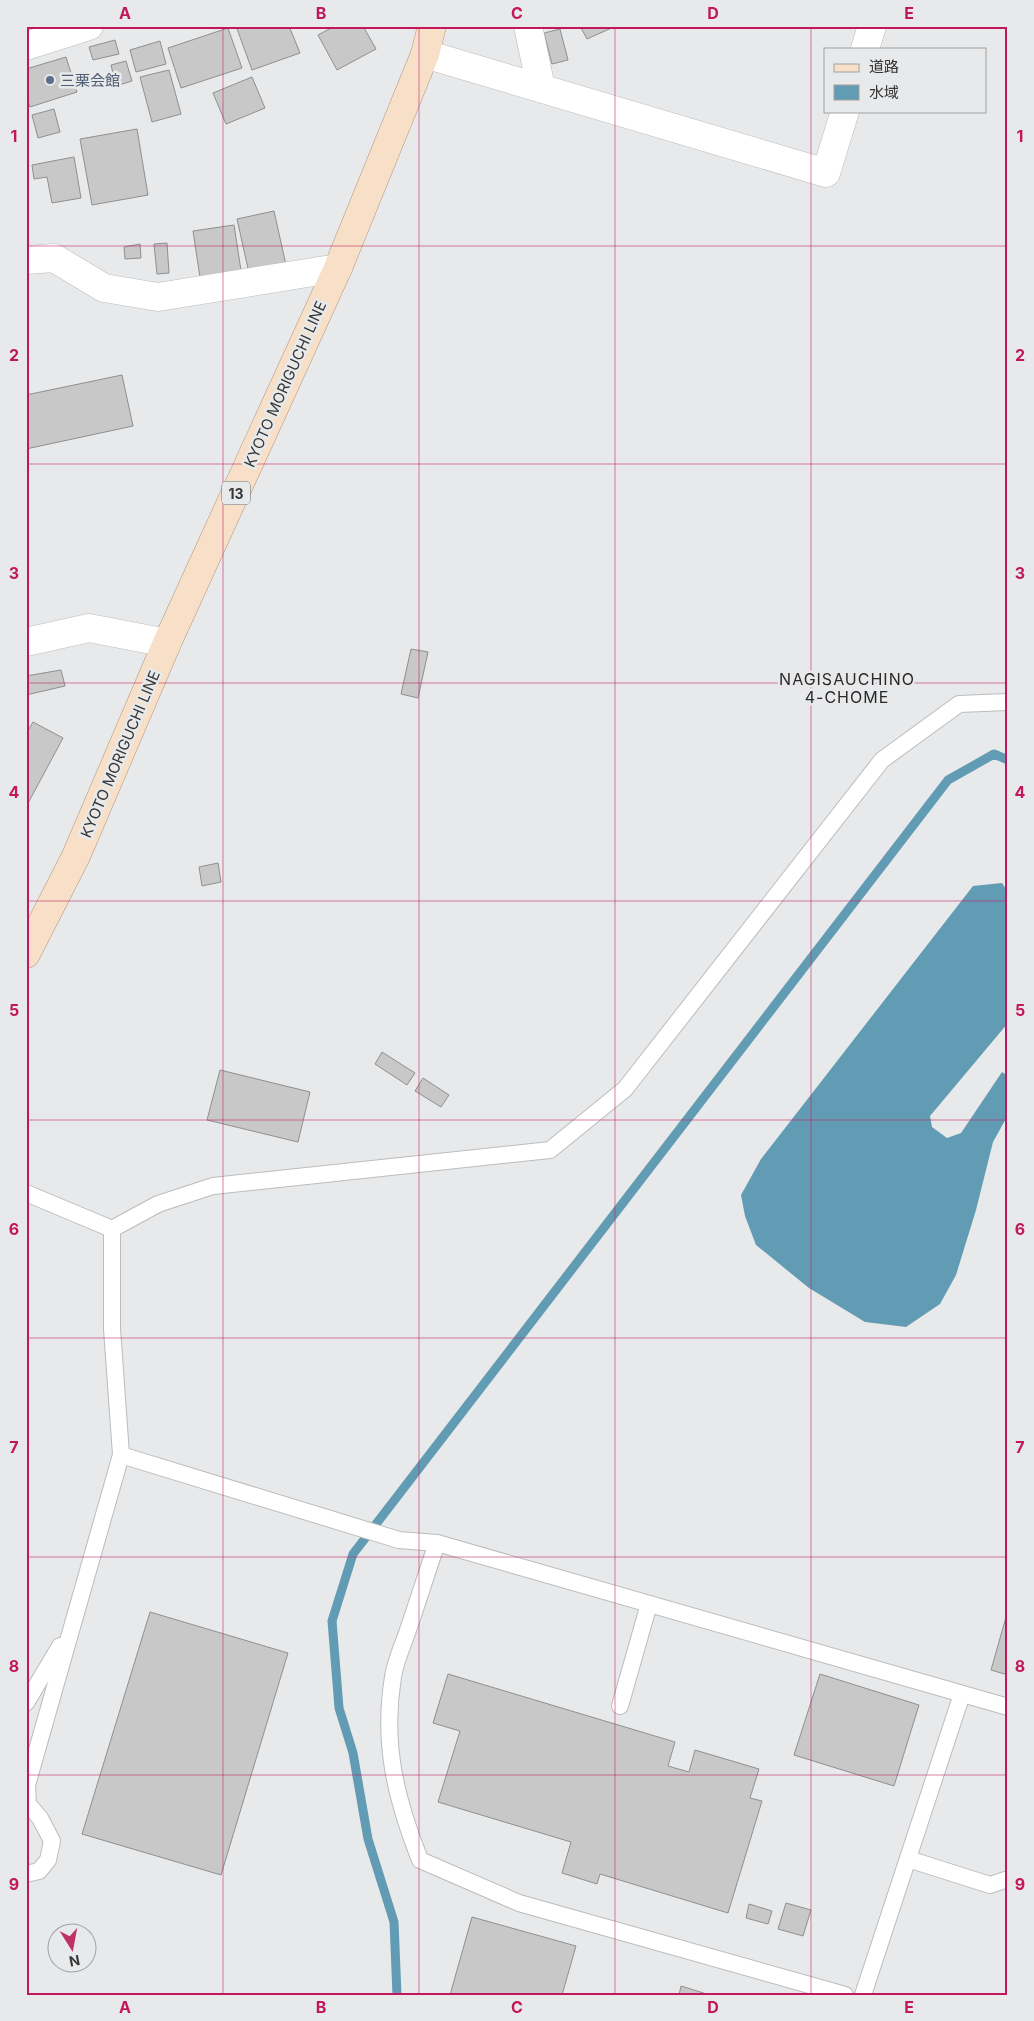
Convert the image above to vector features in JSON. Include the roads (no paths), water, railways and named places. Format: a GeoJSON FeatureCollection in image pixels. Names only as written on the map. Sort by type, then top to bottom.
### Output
{"type":"FeatureCollection","features":[{"type":"Feature","properties":{"kind":"main road","name":"KYOTO MORIGUCHI LINE"},"geometry":{"type":"LineString","coordinates":[[26,954],[76,856],[167,643],[338,268],[424,54],[432,26]]}},
{"type":"Feature","properties":{"kind":"street"},"geometry":{"type":"LineString","coordinates":[[26,46],[89,26]]}},
{"type":"Feature","properties":{"kind":"street"},"geometry":{"type":"LineString","coordinates":[[528,26],[541,88]]}},
{"type":"Feature","properties":{"kind":"street"},"geometry":{"type":"LineString","coordinates":[[865,48],[872,26]]}},
{"type":"Feature","properties":{"kind":"street"},"geometry":{"type":"LineString","coordinates":[[424,54],[826,173],[845,112]]}},
{"type":"Feature","properties":{"kind":"street"},"geometry":{"type":"LineString","coordinates":[[26,260],[54,258],[104,288],[158,297],[338,268]]}},
{"type":"Feature","properties":{"kind":"street"},"geometry":{"type":"LineString","coordinates":[[26,642],[89,628],[167,643]]}},
{"type":"Feature","properties":{"kind":"lane"},"geometry":{"type":"LineString","coordinates":[[112,1229],[158,1204],[213,1186],[550,1150],[625,1089],[882,760],[959,704],[1008,702]]}},
{"type":"Feature","properties":{"kind":"lane"},"geometry":{"type":"LineString","coordinates":[[26,1193],[112,1229]]}},
{"type":"Feature","properties":{"kind":"lane"},"geometry":{"type":"LineString","coordinates":[[26,1874],[39,1871],[48,1860],[52,1841],[40,1818],[28,1804],[27,1785],[120,1455],[112,1328],[112,1229]]}},
{"type":"Feature","properties":{"kind":"lane"},"geometry":{"type":"LineString","coordinates":[[120,1455],[399,1540],[437,1543],[1008,1707]]}},
{"type":"Feature","properties":{"kind":"lane"},"geometry":{"type":"LineString","coordinates":[[437,1543],[393,1676],[390,1712],[389,1743],[394,1780],[409,1833],[420,1860],[519,1903],[845,1995]]}},
{"type":"Feature","properties":{"kind":"lane"},"geometry":{"type":"LineString","coordinates":[[620,1706],[649,1604]]}},
{"type":"Feature","properties":{"kind":"lane"},"geometry":{"type":"LineString","coordinates":[[26,1703],[72,1627]]}},
{"type":"Feature","properties":{"kind":"lane"},"geometry":{"type":"LineString","coordinates":[[863,1995],[962,1694]]}},
{"type":"Feature","properties":{"kind":"lane"},"geometry":{"type":"LineString","coordinates":[[908,1859],[990,1886],[1008,1880]]}},
{"type":"Feature","properties":{"kind":"water"},"geometry":{"type":"Polygon","coordinates":[[[1002,883],[1008,892],[1008,1023],[930,1116],[932,1127],[947,1138],[961,1133],[1002,1072],[1008,1076],[1008,1115],[993,1142],[976,1210],[956,1275],[940,1304],[906,1327],[865,1322],[809,1288],[756,1245],[745,1216],[741,1195],[761,1159],[973,886],[1002,883]]]}},
{"type":"Feature","properties":{"kind":"waterway"},"geometry":{"type":"LineString","coordinates":[[397,1995],[394,1922],[368,1839],[353,1753],[339,1708],[332,1621],[353,1554],[948,780],[994,754],[1008,760]]}},
{"type":"Feature","properties":{"kind":"place","name":"三栗会館"},"geometry":{"type":"Point","coordinates":[50,80]}},
{"type":"Feature","properties":{"kind":"district","name":"NAGISAUCHINO 4-CHOME"},"geometry":{"type":"Point","coordinates":[847,688]}}]}
